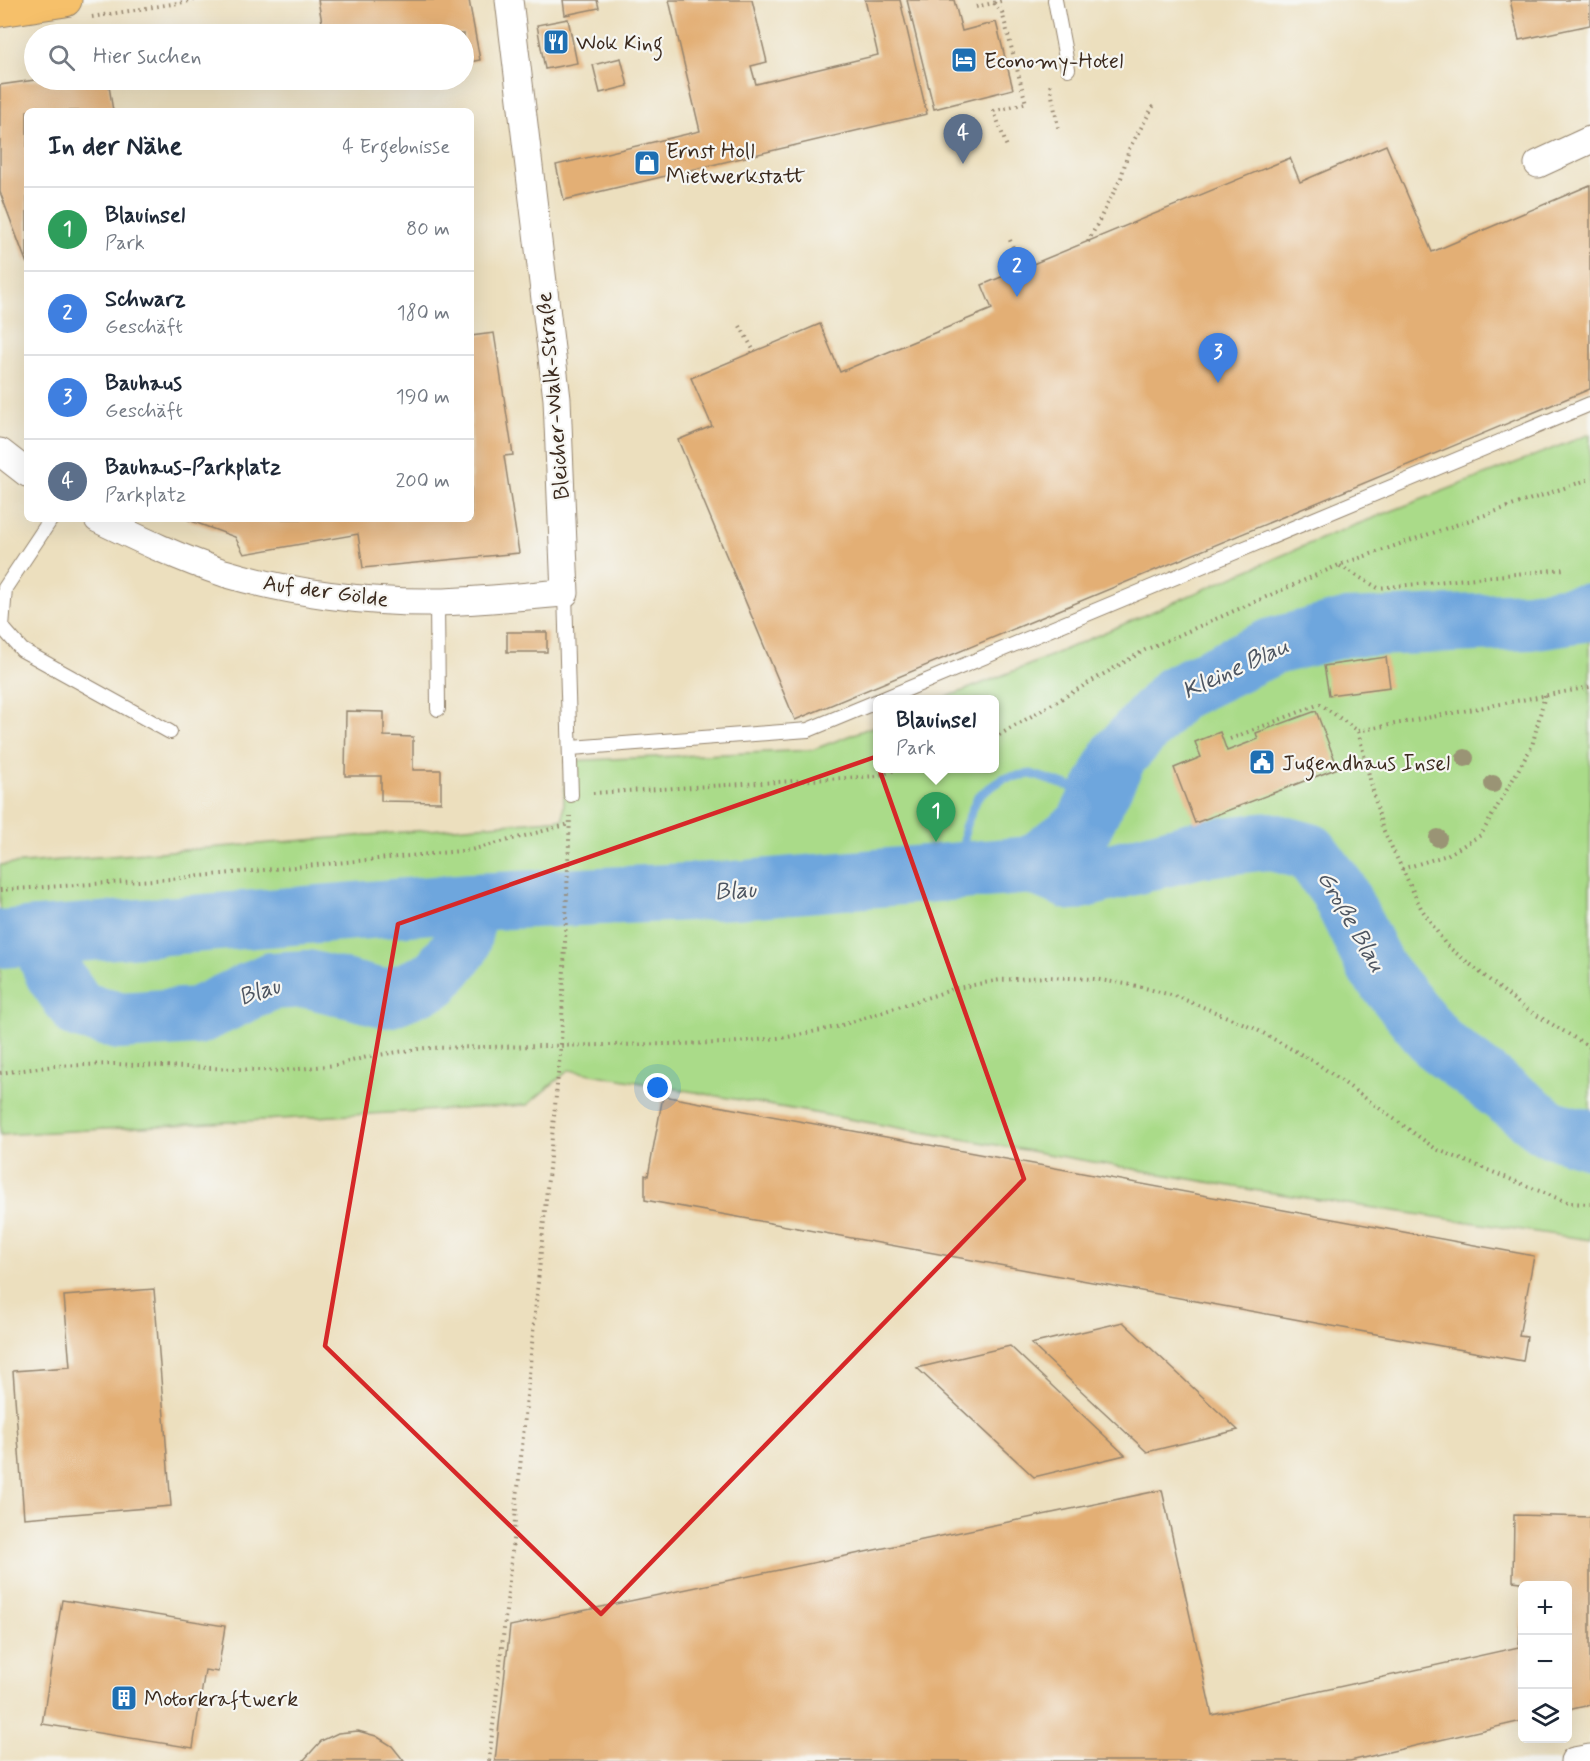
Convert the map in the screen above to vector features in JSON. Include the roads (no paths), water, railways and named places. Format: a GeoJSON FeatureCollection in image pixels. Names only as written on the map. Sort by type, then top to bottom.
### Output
{"type":"FeatureCollection","features":[{"type":"Feature","properties":{"kind":"main road"},"geometry":{"type":"LineString","coordinates":[[0,10],[59,5]]}},
{"type":"Feature","properties":{"kind":"street","name":"Bleicher-Walk-Straße"},"geometry":{"type":"LineString","coordinates":[[509,0],[557,399],[565,593]]}},
{"type":"Feature","properties":{"kind":"street"},"geometry":{"type":"LineString","coordinates":[[1538,164],[1590,140]]}},
{"type":"Feature","properties":{"kind":"street"},"geometry":{"type":"LineString","coordinates":[[0,452],[24,471]]}},
{"type":"Feature","properties":{"kind":"street","name":"Auf der Gölde"},"geometry":{"type":"LineString","coordinates":[[104,522],[142,541],[225,573],[288,587],[363,599],[437,602],[565,593]]}},
{"type":"Feature","properties":{"kind":"street"},"geometry":{"type":"LineString","coordinates":[[1574,1761],[1590,1758]]}},
{"type":"Feature","properties":{"kind":"lane"},"geometry":{"type":"LineString","coordinates":[[1055,0],[1068,69]]}},
{"type":"Feature","properties":{"kind":"lane"},"geometry":{"type":"LineString","coordinates":[[891,695],[1590,404]]}},
{"type":"Feature","properties":{"kind":"lane"},"geometry":{"type":"LineString","coordinates":[[49,522],[4,588],[2,627],[22,650],[170,732]]}},
{"type":"Feature","properties":{"kind":"lane","name":"Bleicher-Walk-Straße"},"geometry":{"type":"LineString","coordinates":[[565,593],[571,795]]}},
{"type":"Feature","properties":{"kind":"lane"},"geometry":{"type":"LineString","coordinates":[[437,602],[438,710]]}},
{"type":"Feature","properties":{"kind":"lane"},"geometry":{"type":"LineString","coordinates":[[571,748],[808,730],[873,703]]}},
{"type":"Feature","properties":{"kind":"waterway","name":"Kleine Blau"},"geometry":{"type":"LineString","coordinates":[[1032,865],[1083,827],[1119,755],[1176,693],[1271,647],[1345,628],[1529,621],[1590,612]]}},
{"type":"Feature","properties":{"kind":"waterway","name":"Blau"},"geometry":{"type":"LineString","coordinates":[[962,870],[965,827],[978,796],[1004,778],[1031,774],[1099,796]]}},
{"type":"Feature","properties":{"kind":"waterway","name":"Blau"},"geometry":{"type":"LineString","coordinates":[[0,939],[471,902],[734,890],[1032,865],[1073,882],[1199,849],[1269,841],[1310,852],[1338,890],[1376,968],[1439,1045],[1549,1128],[1590,1140]]}},
{"type":"Feature","properties":{"kind":"waterway","name":"Blau"},"geometry":{"type":"LineString","coordinates":[[38,936],[54,974],[79,1010],[119,1021],[197,1016],[271,981],[308,979],[387,999],[434,980],[460,948],[471,902]]}},
{"type":"Feature","properties":{"kind":"place","name":"Wok King"},"geometry":{"type":"Point","coordinates":[556,42]}},
{"type":"Feature","properties":{"kind":"place","name":"Economy-Hotel"},"geometry":{"type":"Point","coordinates":[964,60]}},
{"type":"Feature","properties":{"kind":"place","name":"Ernst Holl Mietwerkstatt"},"geometry":{"type":"Point","coordinates":[647,163]}},
{"type":"Feature","properties":{"kind":"place","name":"Bauhaus-Parkplatz"},"geometry":{"type":"Point","coordinates":[963,164]}},
{"type":"Feature","properties":{"kind":"place","name":"Schwarz"},"geometry":{"type":"Point","coordinates":[1017,297]}},
{"type":"Feature","properties":{"kind":"place","name":"Bauhaus"},"geometry":{"type":"Point","coordinates":[1218,383]}},
{"type":"Feature","properties":{"kind":"place","name":"Jugendhaus Insel"},"geometry":{"type":"Point","coordinates":[1262,762]}},
{"type":"Feature","properties":{"kind":"place","name":"Blauinsel"},"geometry":{"type":"Point","coordinates":[936,842]}},
{"type":"Feature","properties":{"kind":"place","name":"Motorkraftwerk"},"geometry":{"type":"Point","coordinates":[124,1698]}},
{"type":"Feature","properties":{"kind":"water label","name":"Große Blau"},"geometry":{"type":"Point","coordinates":[1352,921]}}]}
